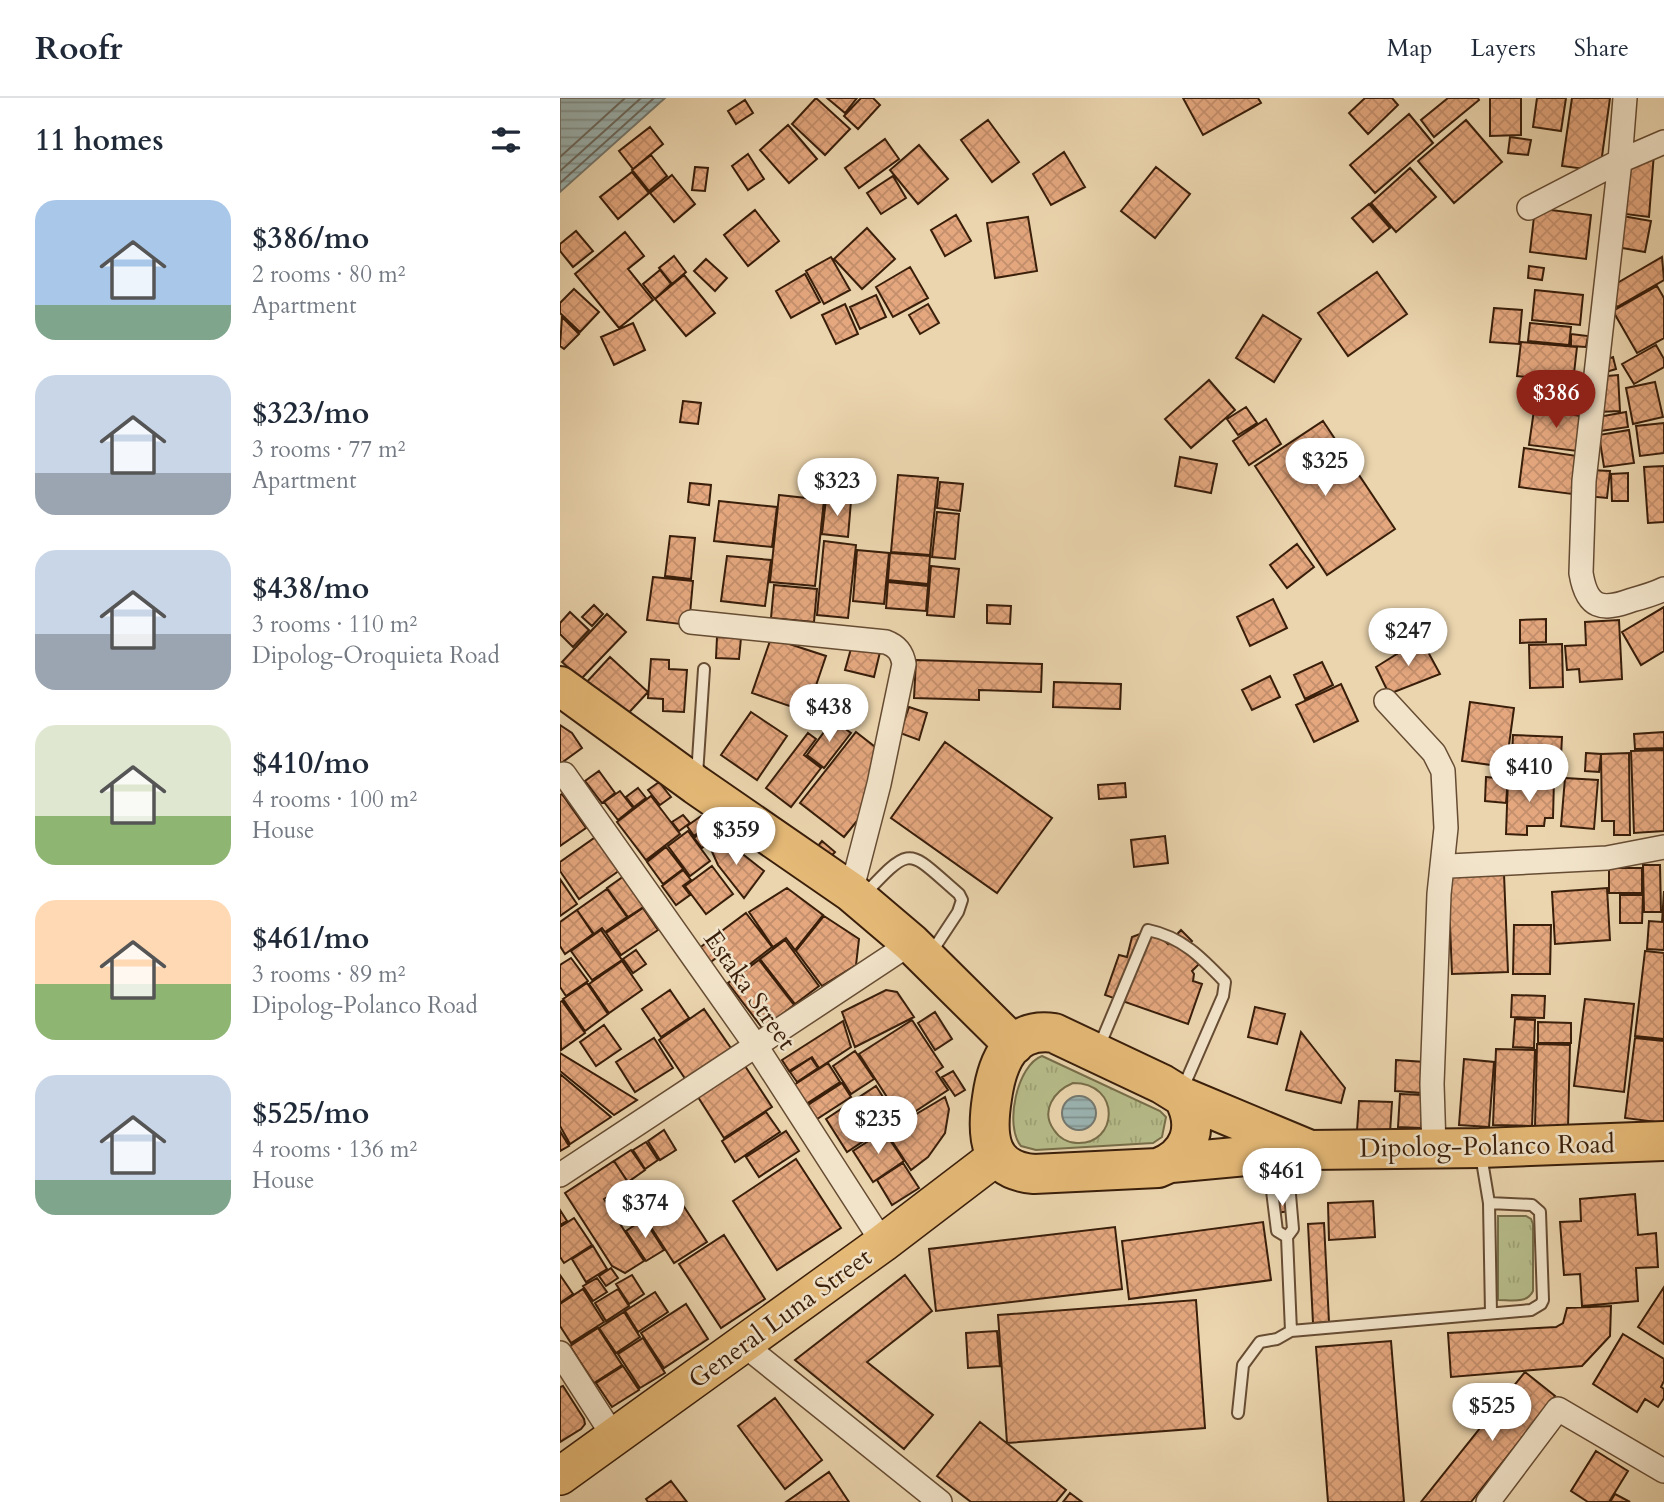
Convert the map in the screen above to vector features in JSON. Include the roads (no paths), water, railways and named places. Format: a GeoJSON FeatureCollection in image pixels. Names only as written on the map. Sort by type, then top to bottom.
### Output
{"type":"FeatureCollection","features":[{"type":"Feature","properties":{"kind":"highway"},"geometry":{"type":"LineString","coordinates":[[560,686],[855,896],[919,950],[1014,1045]]}},
{"type":"Feature","properties":{"kind":"highway"},"geometry":{"type":"LineString","coordinates":[[996,1156],[988,1124],[995,1076],[1002,1059],[1014,1045],[1026,1036],[1040,1031],[1054,1033],[1096,1053],[1288,1152]]}},
{"type":"Feature","properties":{"kind":"highway"},"geometry":{"type":"LineString","coordinates":[[1171,1163],[1189,1140],[1192,1122],[1190,1109],[1182,1096]]}},
{"type":"Feature","properties":{"kind":"highway","name":"Dipolog-Polanco Road"},"geometry":{"type":"LineString","coordinates":[[996,1156],[1006,1166],[1021,1173],[1034,1174],[1158,1168],[1171,1163],[1288,1152],[1664,1141]]}},
{"type":"Feature","properties":{"kind":"main road","name":"General Luna Street"},"geometry":{"type":"LineString","coordinates":[[560,1476],[883,1243],[996,1156]]}},
{"type":"Feature","properties":{"kind":"street"},"geometry":{"type":"LineString","coordinates":[[1625,98],[1584,481],[1581,573],[1584,588],[1590,598],[1601,606],[1612,607],[1664,589]]}},
{"type":"Feature","properties":{"kind":"street"},"geometry":{"type":"LineString","coordinates":[[1529,208],[1620,161],[1664,142]]}},
{"type":"Feature","properties":{"kind":"street"},"geometry":{"type":"LineString","coordinates":[[691,622],[876,640],[893,645],[903,656],[904,664],[855,896]]}},
{"type":"Feature","properties":{"kind":"street"},"geometry":{"type":"LineString","coordinates":[[1386,701],[1434,753],[1443,771],[1446,828],[1439,894],[1433,1070],[1434,1148]]}},
{"type":"Feature","properties":{"kind":"street","name":"Estaka Street"},"geometry":{"type":"LineString","coordinates":[[568,771],[756,1046],[883,1243]]}},
{"type":"Feature","properties":{"kind":"street"},"geometry":{"type":"LineString","coordinates":[[1442,869],[1450,866],[1607,858],[1664,847]]}},
{"type":"Feature","properties":{"kind":"street"},"geometry":{"type":"LineString","coordinates":[[560,1175],[756,1046],[919,950]]}},
{"type":"Feature","properties":{"kind":"street"},"geometry":{"type":"LineString","coordinates":[[743,1345],[935,1500]]}},
{"type":"Feature","properties":{"kind":"street"},"geometry":{"type":"LineString","coordinates":[[560,1353],[614,1437]]}},
{"type":"Feature","properties":{"kind":"street"},"geometry":{"type":"LineString","coordinates":[[1488,1502],[1558,1409],[1664,1471]]}},
{"type":"Feature","properties":{"kind":"lane"},"geometry":{"type":"LineString","coordinates":[[696,785],[704,669]]}},
{"type":"Feature","properties":{"kind":"lane"},"geometry":{"type":"LineString","coordinates":[[855,896],[896,861],[908,857],[918,858],[959,894],[962,900],[958,912],[919,950]]}},
{"type":"Feature","properties":{"kind":"lane"},"geometry":{"type":"LineString","coordinates":[[1096,1053],[1148,930],[1167,934],[1188,946],[1225,982],[1223,996],[1182,1096]]}},
{"type":"Feature","properties":{"kind":"lane"},"geometry":{"type":"LineString","coordinates":[[1480,1148],[1489,1203],[1491,1313]]}},
{"type":"Feature","properties":{"kind":"lane"},"geometry":{"type":"LineString","coordinates":[[1287,1237],[1277,1231],[1288,1152]]}},
{"type":"Feature","properties":{"kind":"lane"},"geometry":{"type":"LineString","coordinates":[[1288,1152],[1293,1229],[1287,1237],[1291,1331]]}},
{"type":"Feature","properties":{"kind":"lane"},"geometry":{"type":"LineString","coordinates":[[1238,1413],[1243,1365],[1260,1342],[1277,1339],[1291,1331],[1531,1310],[1543,1300],[1540,1212],[1532,1205],[1489,1203]]}},
{"type":"Feature","properties":{"kind":"water"},"geometry":{"type":"Polygon","coordinates":[[[560,98],[665,98],[560,192],[560,98]]]}},
{"type":"Feature","properties":{"kind":"water"},"geometry":{"type":"Polygon","coordinates":[[[1079,1096],[1091,1101],[1096,1113],[1091,1125],[1079,1130],[1067,1125],[1062,1113],[1067,1101],[1079,1096]]]}}]}
